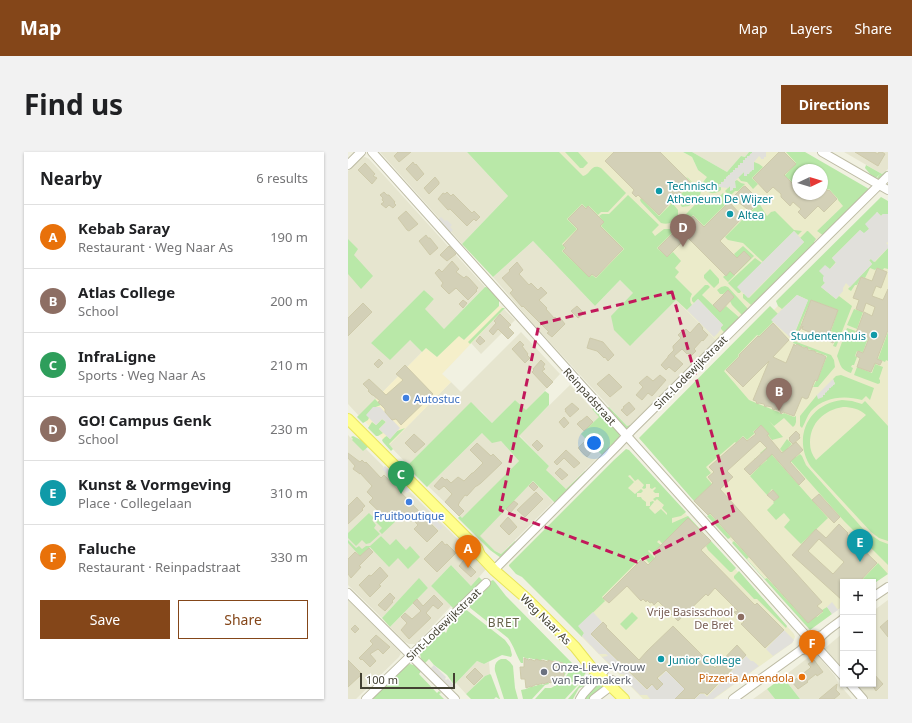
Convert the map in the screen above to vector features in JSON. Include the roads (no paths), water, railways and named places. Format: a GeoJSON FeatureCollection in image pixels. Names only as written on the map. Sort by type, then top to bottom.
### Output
{"type":"FeatureCollection","features":[{"type":"Feature","properties":{"kind":"main road","name":"Weg Naar As"},"geometry":{"type":"LineString","coordinates":[[348,419],[477,548],[480,555],[496,568],[514,588],[518,590],[575,647],[593,661],[602,674],[633,699]]}},
{"type":"Feature","properties":{"kind":"main road","name":"Weg Naar As"},"geometry":{"type":"LineString","coordinates":[[611,682],[624,699]]}},
{"type":"Feature","properties":{"kind":"street"},"geometry":{"type":"LineString","coordinates":[[348,165],[361,152]]}},
{"type":"Feature","properties":{"kind":"street","name":"Reinpadstraat"},"geometry":{"type":"LineString","coordinates":[[372,152],[840,673]]}},
{"type":"Feature","properties":{"kind":"street"},"geometry":{"type":"LineString","coordinates":[[822,152],[888,190]]}},
{"type":"Feature","properties":{"kind":"street","name":"Sint-Lodewijkstraat"},"geometry":{"type":"LineString","coordinates":[[496,568],[626,436],[888,176]]}},
{"type":"Feature","properties":{"kind":"street","name":"Sint-Lodewijkstraat"},"geometry":{"type":"LineString","coordinates":[[366,699],[486,583]]}},
{"type":"Feature","properties":{"kind":"street"},"geometry":{"type":"LineString","coordinates":[[876,596],[888,587]]}},
{"type":"Feature","properties":{"kind":"street"},"geometry":{"type":"LineString","coordinates":[[348,593],[455,699]]}},
{"type":"Feature","properties":{"kind":"street"},"geometry":{"type":"LineString","coordinates":[[734,699],[801,650],[813,643],[822,634],[840,621]]}},
{"type":"Feature","properties":{"kind":"street"},"geometry":{"type":"LineString","coordinates":[[580,699],[602,674]]}},
{"type":"Feature","properties":{"kind":"street"},"geometry":{"type":"LineString","coordinates":[[594,699],[607,689],[611,682]]}},
{"type":"Feature","properties":{"kind":"street"},"geometry":{"type":"LineString","coordinates":[[853,687],[863,699]]}},
{"type":"Feature","properties":{"kind":"place","name":"Technisch Atheneum De Wijzer"},"geometry":{"type":"Point","coordinates":[659,191]}},
{"type":"Feature","properties":{"kind":"place","name":"Altea"},"geometry":{"type":"Point","coordinates":[730,214]}},
{"type":"Feature","properties":{"kind":"place","name":"GO! Campus Genk"},"geometry":{"type":"Point","coordinates":[683,247]}},
{"type":"Feature","properties":{"kind":"place","name":"Studentenhuis"},"geometry":{"type":"Point","coordinates":[874,335]}},
{"type":"Feature","properties":{"kind":"place","name":"Autostuc"},"geometry":{"type":"Point","coordinates":[406,398]}},
{"type":"Feature","properties":{"kind":"place","name":"Atlas College"},"geometry":{"type":"Point","coordinates":[779,411]}},
{"type":"Feature","properties":{"kind":"place","name":"InfraLigne"},"geometry":{"type":"Point","coordinates":[401,494]}},
{"type":"Feature","properties":{"kind":"place","name":"Fruitboutique"},"geometry":{"type":"Point","coordinates":[409,502]}},
{"type":"Feature","properties":{"kind":"place","name":"Kunst & Vormgeving"},"geometry":{"type":"Point","coordinates":[860,562]}},
{"type":"Feature","properties":{"kind":"place","name":"Kebab Saray"},"geometry":{"type":"Point","coordinates":[468,568]}},
{"type":"Feature","properties":{"kind":"place","name":"Vrije Basisschool De Bret"},"geometry":{"type":"Point","coordinates":[741,617]}},
{"type":"Feature","properties":{"kind":"place","name":"Junior College"},"geometry":{"type":"Point","coordinates":[661,659]}},
{"type":"Feature","properties":{"kind":"place","name":"Faluche"},"geometry":{"type":"Point","coordinates":[812,663]}},
{"type":"Feature","properties":{"kind":"place","name":"Onze-Lieve-Vrouw van Fatimakerk"},"geometry":{"type":"Point","coordinates":[544,672]}},
{"type":"Feature","properties":{"kind":"place","name":"Pizzeria Amendola"},"geometry":{"type":"Point","coordinates":[802,677]}},
{"type":"Feature","properties":{"kind":"district","name":"BRET"},"geometry":{"type":"Point","coordinates":[504,622]}}]}
